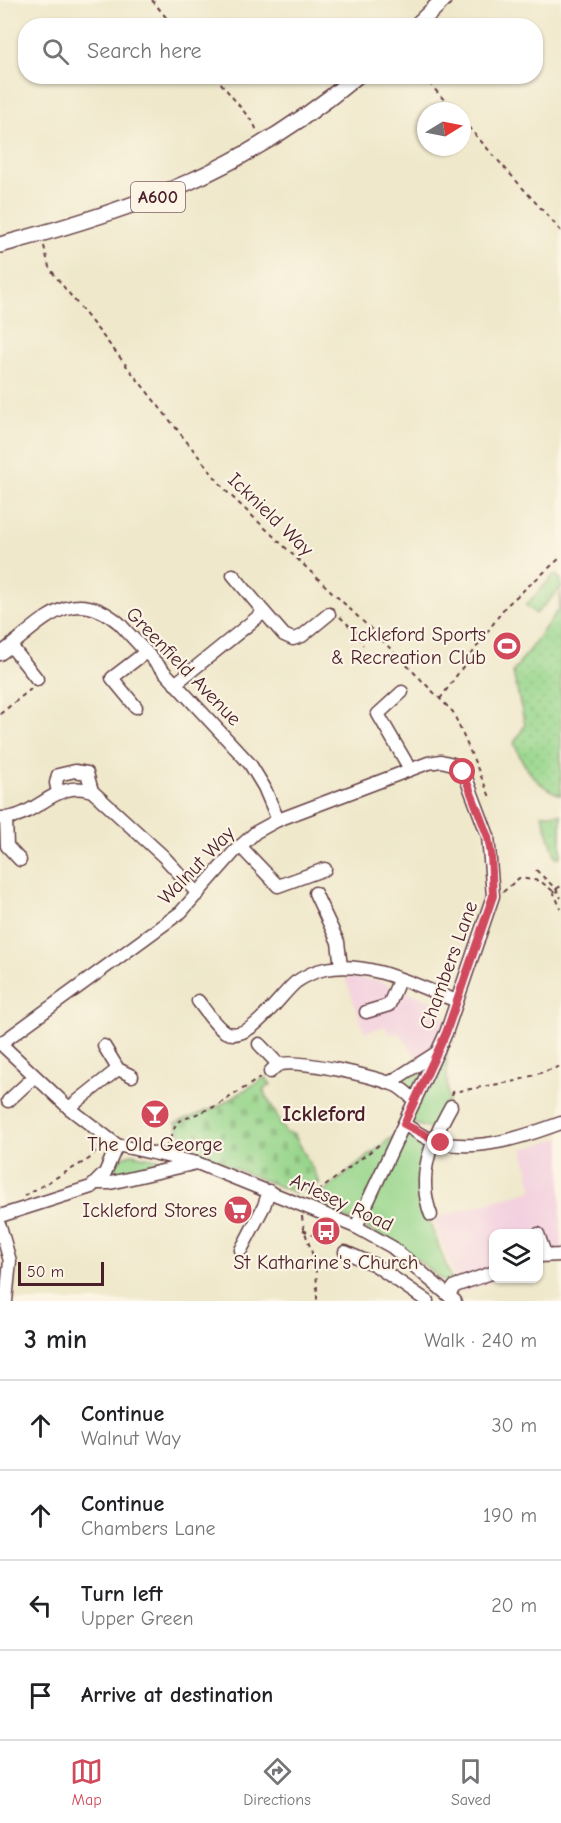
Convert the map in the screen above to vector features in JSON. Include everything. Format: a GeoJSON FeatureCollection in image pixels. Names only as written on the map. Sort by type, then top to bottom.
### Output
{"type":"FeatureCollection","features":[{"type":"Feature","properties":{"kind":"main road"},"geometry":{"type":"LineString","coordinates":[[424,18],[443,0]]}},
{"type":"Feature","properties":{"kind":"main road","name":"A600"},"geometry":{"type":"LineString","coordinates":[[0,245],[130,206],[213,172],[287,131],[347,84]]}},
{"type":"Feature","properties":{"kind":"street"},"geometry":{"type":"LineString","coordinates":[[233,575],[284,635],[293,639],[302,636],[329,614]]}},
{"type":"Feature","properties":{"kind":"street","name":"Greenfield Avenue"},"geometry":{"type":"LineString","coordinates":[[0,654],[48,614],[62,608],[81,606],[100,610],[111,616],[250,764],[264,787],[278,820]]}},
{"type":"Feature","properties":{"kind":"street"},"geometry":{"type":"LineString","coordinates":[[175,684],[264,612]]}},
{"type":"Feature","properties":{"kind":"street"},"geometry":{"type":"LineString","coordinates":[[11,646],[37,679]]}},
{"type":"Feature","properties":{"kind":"street"},"geometry":{"type":"LineString","coordinates":[[136,707],[112,678],[146,652]]}},
{"type":"Feature","properties":{"kind":"street"},"geometry":{"type":"LineString","coordinates":[[402,692],[378,714],[410,769]]}},
{"type":"Feature","properties":{"kind":"street","name":"Walnut Way"},"geometry":{"type":"LineString","coordinates":[[0,1043],[181,912],[240,846],[256,832],[278,820],[410,769],[441,761],[453,764],[463,772],[480,813]]}},
{"type":"Feature","properties":{"kind":"street"},"geometry":{"type":"LineString","coordinates":[[20,860],[7,846],[3,819],[22,814],[58,792],[72,788],[92,791],[163,856],[198,894]]}},
{"type":"Feature","properties":{"kind":"street","name":"Chambers Lane"},"geometry":{"type":"LineString","coordinates":[[356,1227],[436,1053],[457,1001],[493,896],[491,854],[480,813]]}},
{"type":"Feature","properties":{"kind":"street"},"geometry":{"type":"LineString","coordinates":[[240,846],[278,886],[326,869]]}},
{"type":"Feature","properties":{"kind":"street"},"geometry":{"type":"LineString","coordinates":[[315,893],[338,942],[341,967]]}},
{"type":"Feature","properties":{"kind":"street"},"geometry":{"type":"LineString","coordinates":[[198,1001],[219,1027],[229,1033],[240,1033],[257,1023],[298,981],[325,969],[341,967],[370,969],[457,1001]]}},
{"type":"Feature","properties":{"kind":"street"},"geometry":{"type":"LineString","coordinates":[[366,1012],[388,1005],[399,980]]}},
{"type":"Feature","properties":{"kind":"street"},"geometry":{"type":"LineString","coordinates":[[0,1043],[69,1108],[112,1142],[108,1167],[97,1183],[86,1190],[6,1214]]}},
{"type":"Feature","properties":{"kind":"street"},"geometry":{"type":"LineString","coordinates":[[260,1044],[274,1068],[328,1068],[389,1083],[407,1092],[415,1101]]}},
{"type":"Feature","properties":{"kind":"street"},"geometry":{"type":"LineString","coordinates":[[104,1046],[118,1069],[132,1076]]}},
{"type":"Feature","properties":{"kind":"street"},"geometry":{"type":"LineString","coordinates":[[389,1083],[436,1053]]}},
{"type":"Feature","properties":{"kind":"street"},"geometry":{"type":"LineString","coordinates":[[69,1108],[118,1069]]}},
{"type":"Feature","properties":{"kind":"street"},"geometry":{"type":"LineString","coordinates":[[8,1101],[34,1077]]}},
{"type":"Feature","properties":{"kind":"street"},"geometry":{"type":"LineString","coordinates":[[431,1215],[424,1179],[432,1140],[451,1106]]}},
{"type":"Feature","properties":{"kind":"street"},"geometry":{"type":"LineString","coordinates":[[404,1124],[432,1140],[457,1145],[495,1143],[561,1123]]}},
{"type":"Feature","properties":{"kind":"street","name":"Arlesey Road"},"geometry":{"type":"LineString","coordinates":[[112,1142],[198,1163],[356,1227],[392,1247],[452,1298]]}},
{"type":"Feature","properties":{"kind":"street"},"geometry":{"type":"LineString","coordinates":[[97,1183],[110,1183],[198,1163]]}},
{"type":"Feature","properties":{"kind":"street"},"geometry":{"type":"LineString","coordinates":[[241,1250],[264,1206],[269,1191]]}},
{"type":"Feature","properties":{"kind":"street"},"geometry":{"type":"LineString","coordinates":[[0,1226],[10,1262],[6,1301]]}},
{"type":"Feature","properties":{"kind":"street"},"geometry":{"type":"LineString","coordinates":[[345,1252],[375,1265],[404,1282],[427,1301]]}},
{"type":"Feature","properties":{"kind":"street"},"geometry":{"type":"LineString","coordinates":[[543,1255],[561,1255]]}},
{"type":"Feature","properties":{"kind":"street"},"geometry":{"type":"LineString","coordinates":[[404,1282],[417,1269]]}},
{"type":"Feature","properties":{"kind":"street"},"geometry":{"type":"LineString","coordinates":[[452,1298],[455,1286],[489,1274]]}},
{"type":"Feature","properties":{"kind":"path"},"geometry":{"type":"LineString","coordinates":[[153,0],[167,18]]}},
{"type":"Feature","properties":{"kind":"path"},"geometry":{"type":"LineString","coordinates":[[222,84],[254,124],[258,136]]}},
{"type":"Feature","properties":{"kind":"path"},"geometry":{"type":"LineString","coordinates":[[430,84],[446,102]]}},
{"type":"Feature","properties":{"kind":"path"},"geometry":{"type":"LineString","coordinates":[[471,130],[561,231]]}},
{"type":"Feature","properties":{"kind":"path","name":"Icknield Way"},"geometry":{"type":"LineString","coordinates":[[43,240],[45,257],[56,277],[226,492],[453,712],[465,735],[490,797]]}},
{"type":"Feature","properties":{"kind":"path"},"geometry":{"type":"LineString","coordinates":[[440,699],[505,607],[561,557]]}},
{"type":"Feature","properties":{"kind":"path"},"geometry":{"type":"LineString","coordinates":[[329,614],[342,617],[363,645]]}},
{"type":"Feature","properties":{"kind":"path"},"geometry":{"type":"LineString","coordinates":[[0,714],[39,682],[37,679]]}},
{"type":"Feature","properties":{"kind":"path"},"geometry":{"type":"LineString","coordinates":[[536,870],[556,889],[561,898]]}},
{"type":"Feature","properties":{"kind":"path"},"geometry":{"type":"LineString","coordinates":[[493,896],[504,891],[519,878],[520,872]]}},
{"type":"Feature","properties":{"kind":"path"},"geometry":{"type":"LineString","coordinates":[[519,878],[540,881],[553,891],[561,909]]}},
{"type":"Feature","properties":{"kind":"path"},"geometry":{"type":"LineString","coordinates":[[553,891],[561,886]]}},
{"type":"Feature","properties":{"kind":"path"},"geometry":{"type":"LineString","coordinates":[[451,1106],[453,1092],[516,1081],[561,1066]]}},
{"type":"Feature","properties":{"kind":"path"},"geometry":{"type":"LineString","coordinates":[[164,1154],[177,1122],[216,1106],[274,1068]]}},
{"type":"Feature","properties":{"kind":"path"},"geometry":{"type":"LineString","coordinates":[[317,1301],[315,1265],[303,1230],[302,1204],[384,1141]]}},
{"type":"Feature","properties":{"kind":"path"},"geometry":{"type":"LineString","coordinates":[[6,1214],[26,1194],[89,1159],[112,1142]]}},
{"type":"Feature","properties":{"kind":"path"},"geometry":{"type":"LineString","coordinates":[[303,1230],[345,1252]]}},
{"type":"Feature","properties":{"kind":"shaded area"},"geometry":{"type":"Polygon","coordinates":[[[345,977],[378,981],[441,1005],[445,1015],[442,1024],[444,1027],[430,1051],[418,1060],[400,1033],[389,1034],[385,1026],[365,1032],[345,977]]]}},
{"type":"Feature","properties":{"kind":"shaded area"},"geometry":{"type":"Polygon","coordinates":[[[561,1138],[561,1262],[555,1258],[543,1262],[543,1229],[489,1229],[489,1282],[460,1293],[434,1218],[533,1190],[523,1149],[561,1138]]]}},
{"type":"Feature","properties":{"kind":"green space"},"geometry":{"type":"Polygon","coordinates":[[[555,574],[561,580],[561,588],[536,614],[526,605],[555,574]]]}},
{"type":"Feature","properties":{"kind":"green space"},"geometry":{"type":"Polygon","coordinates":[[[561,591],[561,795],[544,787],[532,775],[514,743],[525,725],[513,672],[559,609],[561,591]]]}},
{"type":"Feature","properties":{"kind":"green space"},"geometry":{"type":"Polygon","coordinates":[[[542,814],[561,814],[561,856],[556,858],[542,814]]]}},
{"type":"Feature","properties":{"kind":"green space"},"geometry":{"type":"Polygon","coordinates":[[[446,1040],[448,1102],[430,1129],[409,1122],[446,1040]]]}},
{"type":"Feature","properties":{"kind":"green space"},"geometry":{"type":"Polygon","coordinates":[[[426,1065],[415,1087],[411,1088],[401,1080],[426,1065]]]}},
{"type":"Feature","properties":{"kind":"green space"},"geometry":{"type":"Polygon","coordinates":[[[266,1077],[271,1085],[263,1090],[286,1133],[294,1134],[320,1183],[295,1193],[185,1148],[176,1123],[217,1107],[266,1077]]]}},
{"type":"Feature","properties":{"kind":"green space"},"geometry":{"type":"Polygon","coordinates":[[[405,1131],[426,1143],[418,1174],[418,1191],[453,1284],[447,1284],[400,1245],[312,1201],[390,1139],[405,1131]]]}},
{"type":"Feature","properties":{"kind":"green space"},"geometry":{"type":"Polygon","coordinates":[[[132,1154],[162,1160],[164,1164],[114,1175],[114,1167],[118,1161],[132,1154]]]}},
{"type":"Feature","properties":{"kind":"place","name":"Ickleford Sports & Recreation Club"},"geometry":{"type":"Point","coordinates":[507,646]}},
{"type":"Feature","properties":{"kind":"place","name":"The Old George"},"geometry":{"type":"Point","coordinates":[155,1114]}},
{"type":"Feature","properties":{"kind":"place","name":"Ickleford Stores"},"geometry":{"type":"Point","coordinates":[238,1210]}},
{"type":"Feature","properties":{"kind":"place","name":"St Katharine's Church"},"geometry":{"type":"Point","coordinates":[326,1231]}},
{"type":"Feature","properties":{"kind":"district","name":"Ickleford"},"geometry":{"type":"Point","coordinates":[324,1113]}},
{"type":"Feature","properties":{"kind":"route"},"geometry":{"type":"LineString","coordinates":[[441,1143],[423,1136],[404,1124],[446,1033],[493,896],[488,837],[463,772]]}}]}
